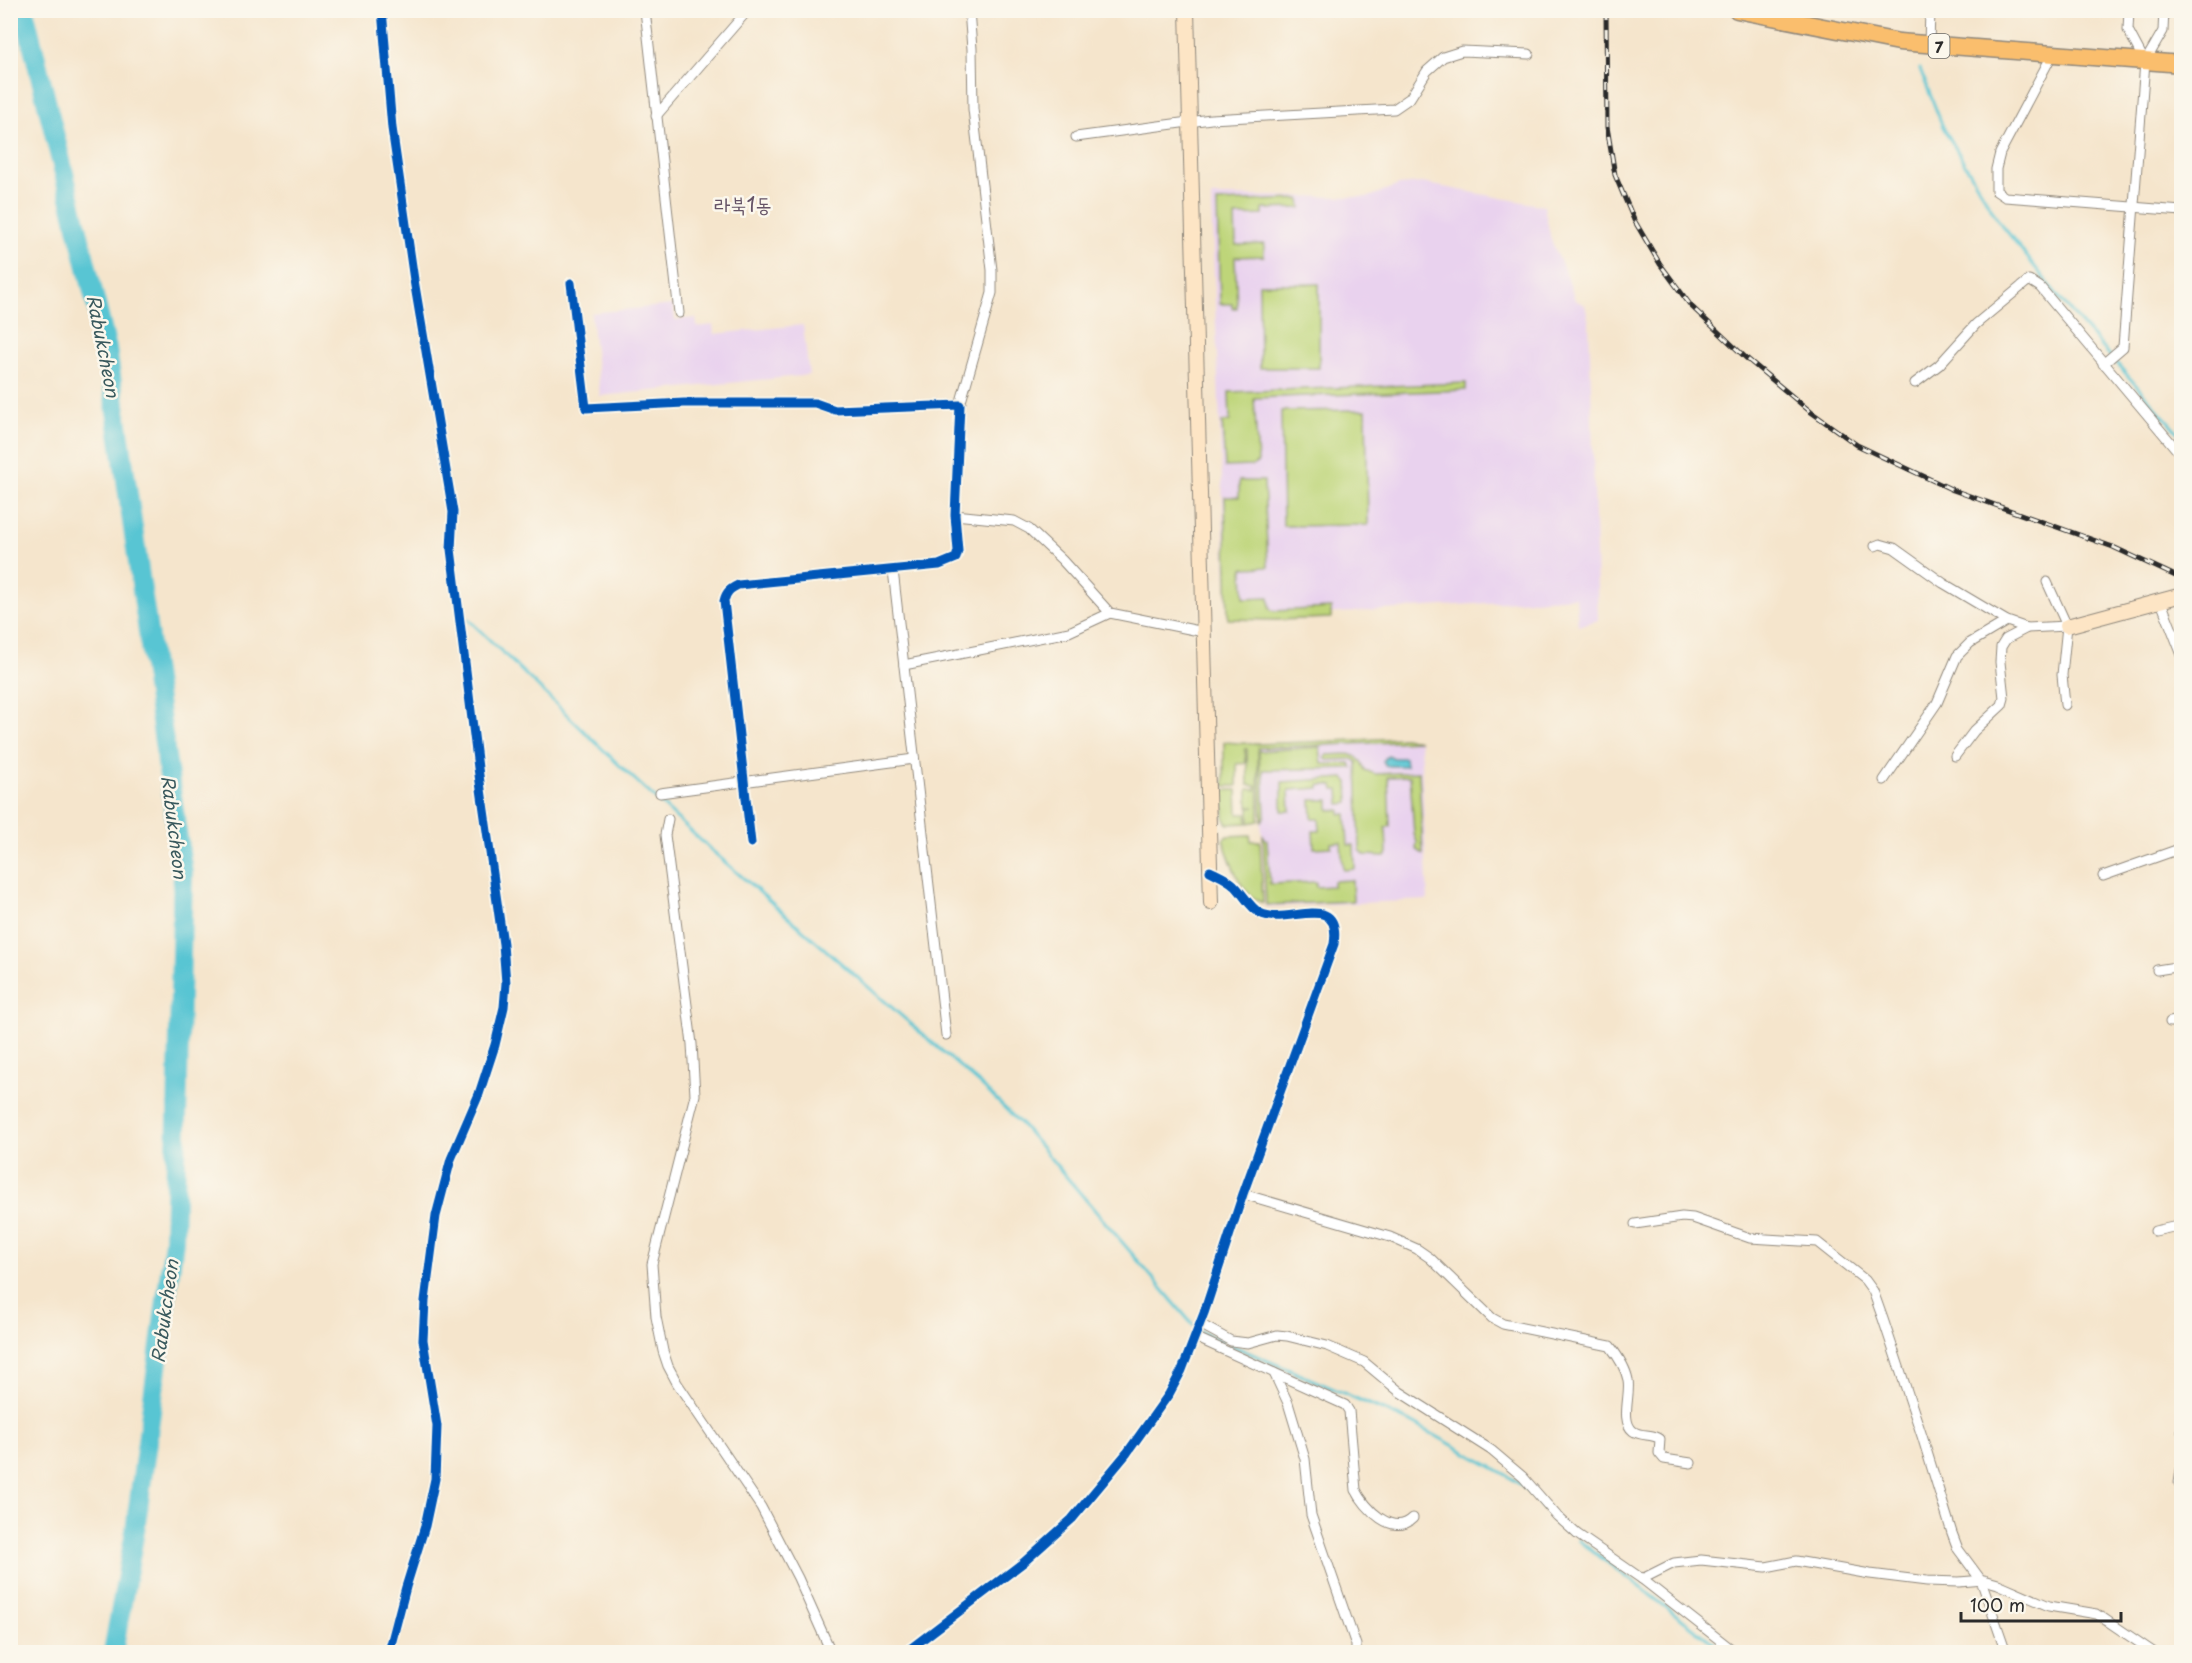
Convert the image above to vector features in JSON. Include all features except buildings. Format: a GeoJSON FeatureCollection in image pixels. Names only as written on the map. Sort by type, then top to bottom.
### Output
{"type":"FeatureCollection","features":[{"type":"Feature","properties":{"kind":"highway","name":"7"},"geometry":{"type":"LineString","coordinates":[[1737,10],[1899,42],[2145,63],[2181,64]]}},
{"type":"Feature","properties":{"kind":"street"},"geometry":{"type":"LineString","coordinates":[[382,10],[395,152],[453,512],[451,549],[478,768],[504,944],[506,983],[504,1007],[495,1045],[479,1094],[451,1159],[436,1216],[425,1301],[423,1340],[437,1426],[435,1479],[425,1526],[389,1653]]}},
{"type":"Feature","properties":{"kind":"street"},"geometry":{"type":"LineString","coordinates":[[645,10],[679,313]]}},
{"type":"Feature","properties":{"kind":"street"},"geometry":{"type":"LineString","coordinates":[[656,116],[748,10]]}},
{"type":"Feature","properties":{"kind":"street"},"geometry":{"type":"LineString","coordinates":[[751,843],[725,594],[738,585],[939,565],[956,558],[958,551],[955,515],[960,405],[992,293],[992,270],[973,109],[969,10]]}},
{"type":"Feature","properties":{"kind":"street"},"geometry":{"type":"LineString","coordinates":[[1187,10],[1192,122],[1211,903]]}},
{"type":"Feature","properties":{"kind":"street"},"geometry":{"type":"LineString","coordinates":[[1929,45],[1930,10]]}},
{"type":"Feature","properties":{"kind":"street"},"geometry":{"type":"LineString","coordinates":[[2129,10],[2128,30],[2145,63]]}},
{"type":"Feature","properties":{"kind":"street"},"geometry":{"type":"LineString","coordinates":[[2103,364],[2122,346],[2145,63],[2163,31],[2164,10]]}},
{"type":"Feature","properties":{"kind":"street"},"geometry":{"type":"LineString","coordinates":[[1076,137],[1192,122],[1395,109],[1410,98],[1427,71],[1443,57],[1462,51],[1529,54]]}},
{"type":"Feature","properties":{"kind":"street"},"geometry":{"type":"LineString","coordinates":[[2052,55],[2000,153],[1996,169],[1996,191],[2005,197],[2181,211]]}},
{"type":"Feature","properties":{"kind":"street"},"geometry":{"type":"LineString","coordinates":[[1916,384],[1939,365],[1977,324],[2029,280],[2040,287],[2181,456]]}},
{"type":"Feature","properties":{"kind":"street"},"geometry":{"type":"LineString","coordinates":[[571,283],[586,408],[684,403],[815,403],[835,410],[960,405]]}},
{"type":"Feature","properties":{"kind":"street"},"geometry":{"type":"LineString","coordinates":[[955,515],[1014,521],[1029,529],[1062,560],[1110,613]]}},
{"type":"Feature","properties":{"kind":"street"},"geometry":{"type":"LineString","coordinates":[[1875,546],[1880,544],[1894,548],[1943,583],[2007,621],[2027,628],[2067,626],[2181,595]]}},
{"type":"Feature","properties":{"kind":"street"},"geometry":{"type":"LineString","coordinates":[[892,570],[946,1035]]}},
{"type":"Feature","properties":{"kind":"street"},"geometry":{"type":"LineString","coordinates":[[2047,582],[2067,626],[2062,675],[2065,705]]}},
{"type":"Feature","properties":{"kind":"street"},"geometry":{"type":"LineString","coordinates":[[2161,602],[2181,655]]}},
{"type":"Feature","properties":{"kind":"street"},"geometry":{"type":"LineString","coordinates":[[903,665],[1069,632],[1110,613],[1204,632]]}},
{"type":"Feature","properties":{"kind":"street"},"geometry":{"type":"LineString","coordinates":[[1884,780],[1937,703],[1957,656],[1970,643],[2007,621]]}},
{"type":"Feature","properties":{"kind":"street"},"geometry":{"type":"LineString","coordinates":[[1955,756],[1974,731],[2002,705],[2004,698],[2001,647],[2006,639],[2027,628]]}},
{"type":"Feature","properties":{"kind":"street"},"geometry":{"type":"LineString","coordinates":[[660,793],[914,759]]}},
{"type":"Feature","properties":{"kind":"street"},"geometry":{"type":"LineString","coordinates":[[668,819],[665,835],[692,1044],[695,1095],[652,1264],[658,1328],[668,1366],[761,1507],[798,1578],[831,1653]]}},
{"type":"Feature","properties":{"kind":"street"},"geometry":{"type":"LineString","coordinates":[[2103,876],[2181,848]]}},
{"type":"Feature","properties":{"kind":"street"},"geometry":{"type":"LineString","coordinates":[[906,1653],[1024,1562],[1072,1519],[1127,1454],[1169,1394],[1182,1370],[1195,1337],[1243,1194],[1334,944],[1336,933],[1332,921],[1324,914],[1311,913],[1277,917],[1261,914],[1233,884],[1210,871]]}},
{"type":"Feature","properties":{"kind":"street"},"geometry":{"type":"LineString","coordinates":[[2157,970],[2181,966]]}},
{"type":"Feature","properties":{"kind":"street"},"geometry":{"type":"LineString","coordinates":[[2170,1022],[2181,1020]]}},
{"type":"Feature","properties":{"kind":"street"},"geometry":{"type":"LineString","coordinates":[[1243,1194],[1390,1237],[1417,1249],[1430,1258],[1492,1318],[1503,1324],[1610,1346],[1617,1354],[1628,1380],[1627,1422],[1631,1429],[1636,1433],[1655,1435],[1660,1439],[1659,1453],[1664,1459],[1691,1463]]}},
{"type":"Feature","properties":{"kind":"street"},"geometry":{"type":"LineString","coordinates":[[1635,1224],[1682,1217],[1693,1218],[1750,1238],[1817,1242],[1865,1280],[1873,1291],[1883,1319],[1952,1533],[1958,1548],[1981,1580],[2006,1653]]}},
{"type":"Feature","properties":{"kind":"street"},"geometry":{"type":"LineString","coordinates":[[2155,1231],[2181,1225]]}},
{"type":"Feature","properties":{"kind":"street"},"geometry":{"type":"LineString","coordinates":[[1200,1324],[1231,1341],[1248,1343],[1277,1335],[1287,1336],[1328,1346],[1364,1362],[1400,1392],[1491,1450],[1523,1477],[1577,1534],[1642,1579],[1736,1653]]}},
{"type":"Feature","properties":{"kind":"street"},"geometry":{"type":"LineString","coordinates":[[1195,1337],[1345,1405],[1349,1411],[1356,1490],[1361,1500],[1383,1521],[1398,1524],[1413,1518]]}},
{"type":"Feature","properties":{"kind":"street"},"geometry":{"type":"LineString","coordinates":[[1274,1373],[1288,1403],[1305,1459],[1311,1515],[1356,1645],[1356,1653]]}},
{"type":"Feature","properties":{"kind":"street"},"geometry":{"type":"LineString","coordinates":[[2181,1419],[2181,1432]]}},
{"type":"Feature","properties":{"kind":"street"},"geometry":{"type":"LineString","coordinates":[[2179,1484],[2181,1464]]}},
{"type":"Feature","properties":{"kind":"street"},"geometry":{"type":"LineString","coordinates":[[1642,1579],[1674,1563],[1701,1560],[1766,1567],[1796,1561],[1927,1581],[1981,1580],[1998,1584],[2049,1606],[2097,1614],[2152,1653]]}},
{"type":"Feature","properties":{"kind":"shaded area"},"geometry":{"type":"Polygon","coordinates":[[[1422,183],[1544,206],[1551,240],[1575,300],[1585,305],[1589,323],[1598,620],[1578,626],[1576,597],[1338,613],[1231,617],[1227,610],[1211,196],[1369,197],[1399,185],[1422,183]]]}},
{"type":"Feature","properties":{"kind":"shaded area"},"geometry":{"type":"Polygon","coordinates":[[[673,305],[675,320],[696,318],[697,327],[713,325],[714,334],[803,325],[809,375],[600,396],[591,313],[673,305]]]}},
{"type":"Feature","properties":{"kind":"shaded area"},"geometry":{"type":"Polygon","coordinates":[[[1420,742],[1428,900],[1265,907],[1258,748],[1420,742]]]}},
{"type":"Feature","properties":{"kind":"green space"},"geometry":{"type":"Polygon","coordinates":[[[1300,199],[1301,208],[1263,209],[1263,215],[1235,216],[1236,245],[1264,244],[1264,256],[1235,257],[1237,308],[1232,308],[1232,304],[1220,304],[1217,202],[1300,199]]]}},
{"type":"Feature","properties":{"kind":"green space"},"geometry":{"type":"Polygon","coordinates":[[[1259,284],[1319,284],[1319,368],[1260,368],[1259,284]]]}},
{"type":"Feature","properties":{"kind":"green space"},"geometry":{"type":"Polygon","coordinates":[[[1466,383],[1466,390],[1254,398],[1258,462],[1252,466],[1225,467],[1222,422],[1230,421],[1229,392],[1466,383]]]}},
{"type":"Feature","properties":{"kind":"green space"},"geometry":{"type":"Polygon","coordinates":[[[1366,410],[1368,525],[1283,526],[1281,411],[1366,410]]]}},
{"type":"Feature","properties":{"kind":"green space"},"geometry":{"type":"Polygon","coordinates":[[[1239,481],[1264,481],[1268,567],[1243,568],[1244,598],[1269,597],[1270,609],[1274,611],[1331,608],[1331,618],[1228,619],[1225,497],[1239,497],[1239,481]]]}},
{"type":"Feature","properties":{"kind":"green space"},"geometry":{"type":"Polygon","coordinates":[[[1404,738],[1420,741],[1258,748],[1259,821],[1249,823],[1249,808],[1255,807],[1248,807],[1248,789],[1256,790],[1256,786],[1248,785],[1247,749],[1245,749],[1246,763],[1237,764],[1237,786],[1224,786],[1224,742],[1256,744],[1404,738]]]}},
{"type":"Feature","properties":{"kind":"green space"},"geometry":{"type":"Polygon","coordinates":[[[1320,747],[1322,764],[1350,763],[1353,768],[1263,770],[1265,816],[1262,821],[1259,751],[1320,747]]]}},
{"type":"Feature","properties":{"kind":"green space"},"geometry":{"type":"Polygon","coordinates":[[[1327,755],[1355,756],[1365,770],[1375,774],[1419,772],[1423,854],[1416,849],[1410,776],[1388,777],[1390,826],[1386,828],[1387,853],[1385,856],[1365,855],[1360,850],[1357,762],[1353,759],[1327,760],[1325,758],[1327,755]]]}},
{"type":"Feature","properties":{"kind":"green space"},"geometry":{"type":"Polygon","coordinates":[[[1344,778],[1348,782],[1349,803],[1340,804],[1339,790],[1334,790],[1333,785],[1319,785],[1319,788],[1289,790],[1290,811],[1282,811],[1282,782],[1344,778]]]}},
{"type":"Feature","properties":{"kind":"green space"},"geometry":{"type":"Polygon","coordinates":[[[1224,790],[1237,790],[1238,814],[1247,814],[1247,823],[1228,824],[1224,817],[1224,790]]]}},
{"type":"Feature","properties":{"kind":"green space"},"geometry":{"type":"Polygon","coordinates":[[[1311,800],[1329,800],[1329,810],[1340,810],[1340,814],[1346,814],[1348,845],[1354,845],[1355,869],[1343,870],[1341,842],[1331,843],[1331,847],[1314,848],[1313,831],[1320,831],[1319,819],[1312,819],[1311,800]]]}},
{"type":"Feature","properties":{"kind":"green space"},"geometry":{"type":"Polygon","coordinates":[[[1250,835],[1251,841],[1260,841],[1263,903],[1248,893],[1242,885],[1223,840],[1227,836],[1250,835]]]}},
{"type":"Feature","properties":{"kind":"green space"},"geometry":{"type":"Polygon","coordinates":[[[1263,836],[1267,840],[1270,884],[1316,882],[1316,887],[1333,886],[1333,881],[1352,880],[1353,901],[1266,905],[1263,836]]]}},
{"type":"Feature","properties":{"kind":"water"},"geometry":{"type":"Polygon","coordinates":[[[1388,755],[1394,758],[1405,758],[1406,766],[1386,766],[1383,761],[1388,755]]]}},
{"type":"Feature","properties":{"kind":"waterway","name":"Rabukcheon"},"geometry":{"type":"LineString","coordinates":[[24,10],[107,349],[183,873],[174,1241],[135,1531],[113,1652]]}},
{"type":"Feature","properties":{"kind":"waterway"},"geometry":{"type":"LineString","coordinates":[[1920,69],[1943,127],[1998,220],[2065,305],[2182,437]]}},
{"type":"Feature","properties":{"kind":"waterway"},"geometry":{"type":"LineString","coordinates":[[468,619],[710,849],[982,1086],[1022,1125],[1193,1325]]}},
{"type":"Feature","properties":{"kind":"waterway"},"geometry":{"type":"LineString","coordinates":[[1201,1332],[1222,1341]]}},
{"type":"Feature","properties":{"kind":"waterway"},"geometry":{"type":"LineString","coordinates":[[1231,1345],[1411,1422],[1508,1476],[1524,1487],[1549,1513]]}},
{"type":"Feature","properties":{"kind":"waterway"},"geometry":{"type":"LineString","coordinates":[[1578,1540],[1725,1652]]}},
{"type":"Feature","properties":{"kind":"railway"},"geometry":{"type":"LineString","coordinates":[[1606,10],[1607,127],[1615,175],[1634,220],[1660,264],[1691,306],[1745,357],[1811,412],[1857,445],[1953,490],[2113,547],[2182,579]]}},
{"type":"Feature","properties":{"kind":"cycle path"},"geometry":{"type":"LineString","coordinates":[[382,10],[392,128],[414,280],[453,512],[451,549],[478,768],[503,944],[506,983],[504,1007],[495,1045],[479,1094],[451,1159],[436,1216],[425,1301],[423,1340],[437,1426],[435,1479],[425,1526],[389,1652]]}},
{"type":"Feature","properties":{"kind":"cycle path"},"geometry":{"type":"LineString","coordinates":[[571,283],[586,408],[684,403],[815,403],[835,410],[960,405],[955,515],[958,551],[956,558],[939,565],[738,585],[726,595],[724,601],[751,843]]}},
{"type":"Feature","properties":{"kind":"cycle path"},"geometry":{"type":"LineString","coordinates":[[906,1652],[1024,1562],[1072,1519],[1127,1453],[1169,1394],[1182,1370],[1334,944],[1334,927],[1329,918],[1321,914],[1310,913],[1284,916],[1260,913],[1232,883],[1210,871]]}},
{"type":"Feature","properties":{"kind":"district","name":"라북1동"},"geometry":{"type":"Point","coordinates":[743,204]}}]}
